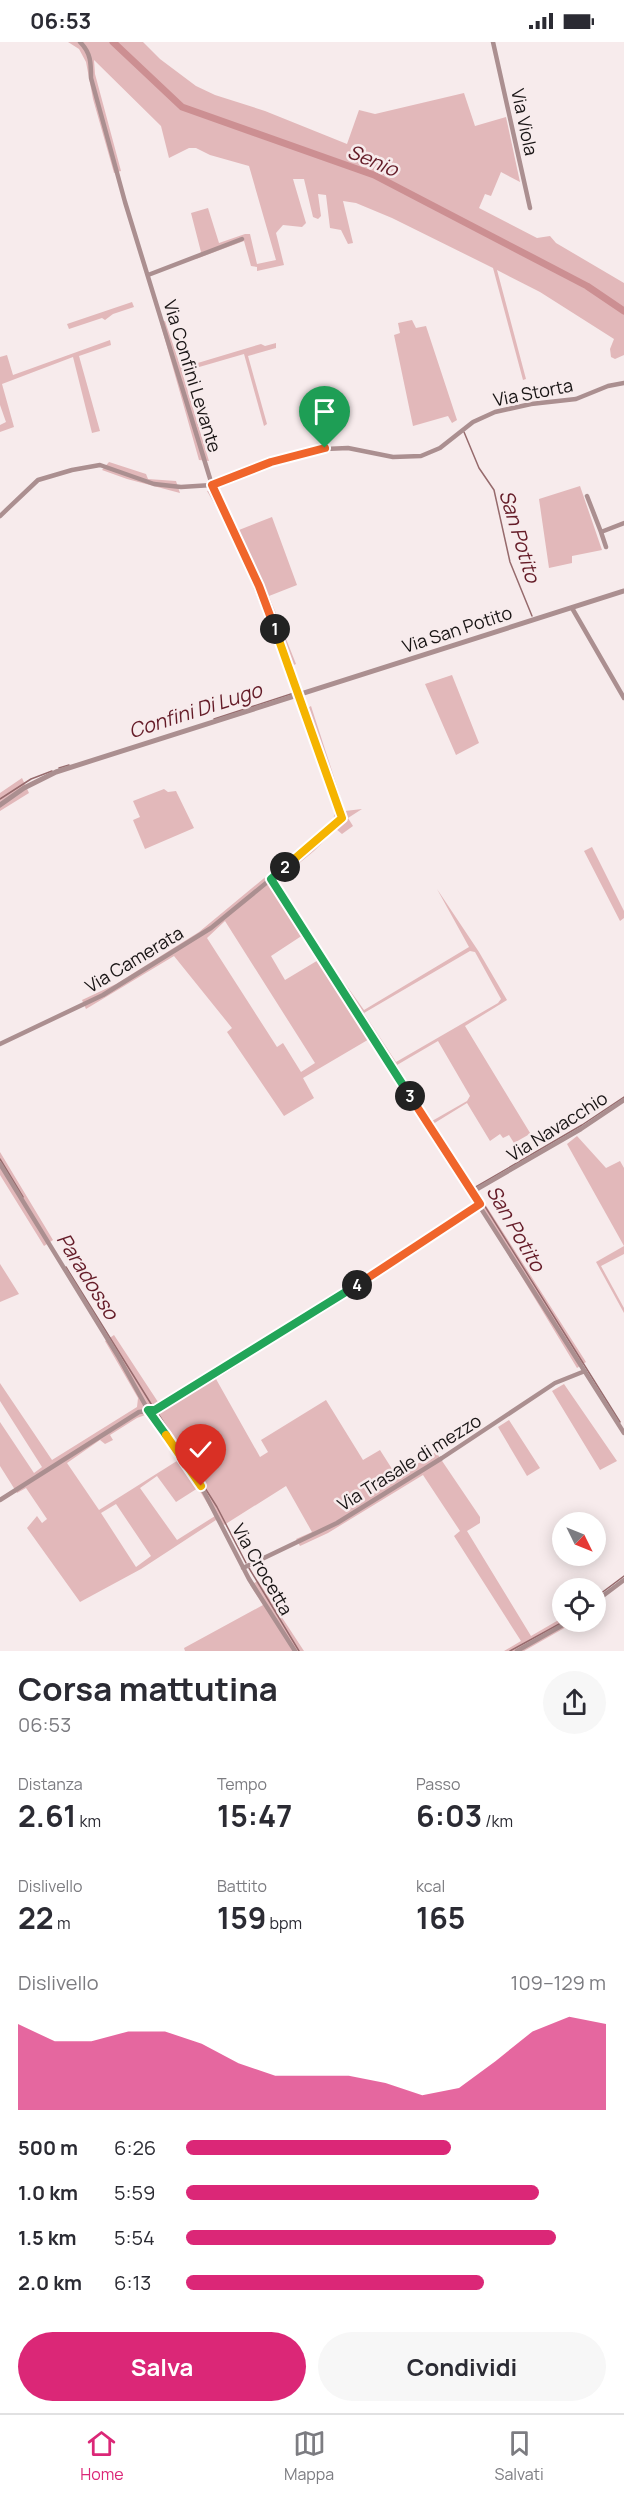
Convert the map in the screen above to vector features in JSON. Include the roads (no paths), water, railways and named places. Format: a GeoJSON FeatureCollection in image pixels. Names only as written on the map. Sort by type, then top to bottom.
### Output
{"type":"FeatureCollection","features":[{"type":"Feature","properties":{"kind":"street","name":"Via Confini Levante"},"geometry":{"type":"LineString","coordinates":[[80,42],[91,58],[91,78],[212,485],[259,586],[300,695],[342,818],[271,879]]}},
{"type":"Feature","properties":{"kind":"street","name":"Via Viola"},"geometry":{"type":"LineString","coordinates":[[493,42],[530,208]]}},
{"type":"Feature","properties":{"kind":"street"},"geometry":{"type":"LineString","coordinates":[[148,275],[242,239]]}},
{"type":"Feature","properties":{"kind":"street","name":"Via Storta"},"geometry":{"type":"LineString","coordinates":[[0,516],[38,480],[72,470],[100,465],[160,485],[181,487],[212,485],[271,462],[325,448],[348,448],[393,457],[420,456],[440,448],[473,422],[495,412],[531,404],[576,399],[608,386],[624,383]]}},
{"type":"Feature","properties":{"kind":"street"},"geometry":{"type":"LineString","coordinates":[[586,496],[606,548]]}},
{"type":"Feature","properties":{"kind":"street"},"geometry":{"type":"LineString","coordinates":[[600,532],[624,523]]}},
{"type":"Feature","properties":{"kind":"street","name":"Via San Potito"},"geometry":{"type":"LineString","coordinates":[[0,805],[24,788],[56,772],[624,591]]}},
{"type":"Feature","properties":{"kind":"street"},"geometry":{"type":"LineString","coordinates":[[572,608],[624,698]]}},
{"type":"Feature","properties":{"kind":"street"},"geometry":{"type":"LineString","coordinates":[[271,879],[624,1433]]}},
{"type":"Feature","properties":{"kind":"street","name":"Via Camerata"},"geometry":{"type":"LineString","coordinates":[[0,1044],[103,995],[211,928],[271,879]]}},
{"type":"Feature","properties":{"kind":"street","name":"Via Navacchio"},"geometry":{"type":"LineString","coordinates":[[472,1192],[581,1129],[624,1100]]}},
{"type":"Feature","properties":{"kind":"street","name":"Via Crocetta"},"geometry":{"type":"LineString","coordinates":[[0,1164],[118,1356],[148,1410],[190,1469],[212,1505],[243,1568],[295,1651]]}},
{"type":"Feature","properties":{"kind":"street"},"geometry":{"type":"LineString","coordinates":[[0,1500],[139,1412],[155,1410],[195,1387],[406,1254],[480,1204]]}},
{"type":"Feature","properties":{"kind":"street","name":"Via Trasale di mezzo"},"geometry":{"type":"LineString","coordinates":[[243,1568],[337,1523],[442,1458],[555,1383],[585,1371]]}},
{"type":"Feature","properties":{"kind":"street"},"geometry":{"type":"LineString","coordinates":[[606,1594],[624,1580]]}},
{"type":"Feature","properties":{"kind":"street"},"geometry":{"type":"LineString","coordinates":[[517,1651],[552,1631]]}},
{"type":"Feature","properties":{"kind":"waterway","name":"Senio"},"geometry":{"type":"LineString","coordinates":[[113,42],[182,107],[374,175],[587,286],[624,311]]}},
{"type":"Feature","properties":{"kind":"waterway","name":"San Potito"},"geometry":{"type":"LineString","coordinates":[[464,432],[479,468],[494,490],[510,562],[532,616]]}},
{"type":"Feature","properties":{"kind":"waterway","name":"Confini Di Lugo"},"geometry":{"type":"LineString","coordinates":[[209,488],[223,514]]}},
{"type":"Feature","properties":{"kind":"waterway","name":"Confini Di Lugo"},"geometry":{"type":"LineString","coordinates":[[248,567],[270,624]]}},
{"type":"Feature","properties":{"kind":"waterway","name":"Confini Di Lugo"},"geometry":{"type":"LineString","coordinates":[[214,719],[294,693]]}},
{"type":"Feature","properties":{"kind":"waterway","name":"Confini Di Lugo"},"geometry":{"type":"LineString","coordinates":[[59,768],[69,765]]}},
{"type":"Feature","properties":{"kind":"waterway","name":"Confini Di Lugo"},"geometry":{"type":"LineString","coordinates":[[0,799],[31,779],[52,771]]}},
{"type":"Feature","properties":{"kind":"waterway","name":"San Potito"},"geometry":{"type":"LineString","coordinates":[[474,1188],[582,1125],[624,1097]]}},
{"type":"Feature","properties":{"kind":"waterway","name":"Paradosso"},"geometry":{"type":"LineString","coordinates":[[0,1159],[23,1197]]}},
{"type":"Feature","properties":{"kind":"waterway","name":"San Potito"},"geometry":{"type":"LineString","coordinates":[[476,1192],[620,1422]]}},
{"type":"Feature","properties":{"kind":"waterway","name":"Paradosso"},"geometry":{"type":"LineString","coordinates":[[66,1267],[153,1407]]}},
{"type":"Feature","properties":{"kind":"waterway","name":"Paradosso"},"geometry":{"type":"LineString","coordinates":[[157,1412],[217,1507],[246,1563]]}},
{"type":"Feature","properties":{"kind":"waterway","name":"Paradosso"},"geometry":{"type":"LineString","coordinates":[[249,1568],[299,1651]]}},
{"type":"Feature","properties":{"kind":"waterway","name":"San Potito"},"geometry":{"type":"LineString","coordinates":[[606,1590],[624,1576]]}},
{"type":"Feature","properties":{"kind":"waterway","name":"San Potito"},"geometry":{"type":"LineString","coordinates":[[510,1651],[552,1628]]}}]}
